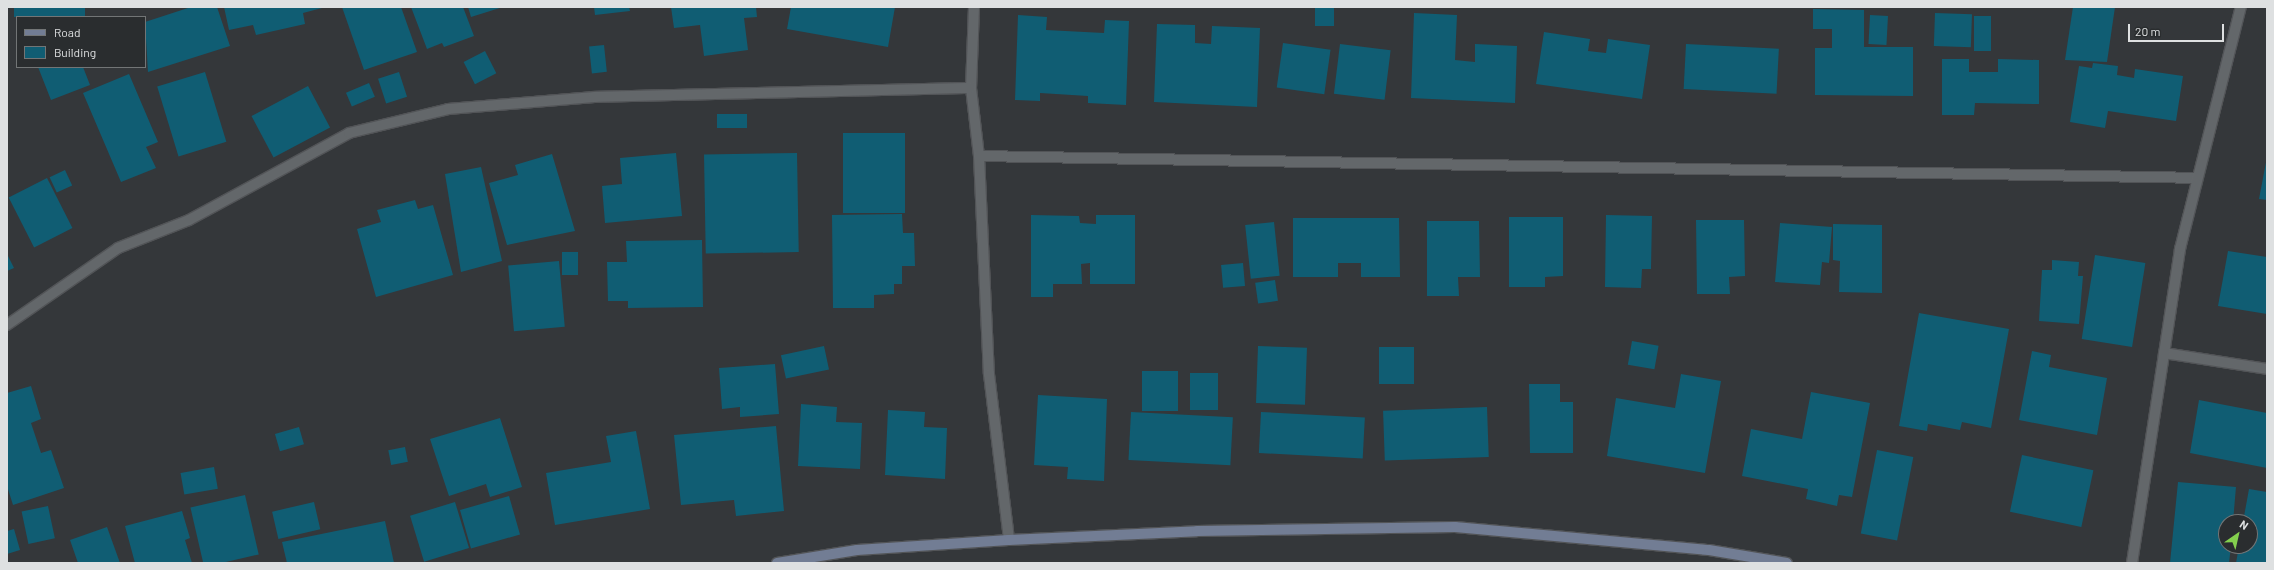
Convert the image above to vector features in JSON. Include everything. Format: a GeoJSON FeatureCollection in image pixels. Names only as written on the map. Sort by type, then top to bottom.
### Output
{"type":"FeatureCollection","features":[{"type":"Feature","properties":{"kind":"street"},"geometry":{"type":"LineString","coordinates":[[974,7],[971,88],[979,156],[989,374],[1009,540]]}},
{"type":"Feature","properties":{"kind":"street"},"geometry":{"type":"LineString","coordinates":[[2132,563],[2180,249],[2241,7]]}},
{"type":"Feature","properties":{"kind":"street"},"geometry":{"type":"LineString","coordinates":[[7,325],[118,248],[189,220],[349,133],[448,109],[595,97],[971,88]]}},
{"type":"Feature","properties":{"kind":"street"},"geometry":{"type":"LineString","coordinates":[[979,156],[2198,178]]}},
{"type":"Feature","properties":{"kind":"street"},"geometry":{"type":"LineString","coordinates":[[2164,353],[2267,369]]}},
{"type":"Feature","properties":{"kind":"street"},"geometry":{"type":"LineString","coordinates":[[778,563],[857,550],[1009,540],[1197,531],[1454,527],[1709,550],[1787,563]]}},
{"type":"Feature","properties":{"kind":"building"},"geometry":{"type":"Polygon","coordinates":[[[14,7],[85,7],[85,16],[14,17],[14,7]]]}},
{"type":"Feature","properties":{"kind":"building"},"geometry":{"type":"Polygon","coordinates":[[[191,7],[217,7],[230,46],[148,72],[146,22],[191,7]]]}},
{"type":"Feature","properties":{"kind":"building"},"geometry":{"type":"Polygon","coordinates":[[[224,7],[322,8],[303,13],[305,24],[256,35],[253,25],[229,30],[224,7]]]}},
{"type":"Feature","properties":{"kind":"building"},"geometry":{"type":"Polygon","coordinates":[[[342,7],[401,7],[417,52],[364,70],[342,7]]]}},
{"type":"Feature","properties":{"kind":"building"},"geometry":{"type":"Polygon","coordinates":[[[411,7],[463,7],[474,36],[444,47],[442,43],[427,49],[411,7]]]}},
{"type":"Feature","properties":{"kind":"building"},"geometry":{"type":"Polygon","coordinates":[[[468,7],[503,7],[471,17],[468,7]]]}},
{"type":"Feature","properties":{"kind":"building"},"geometry":{"type":"Polygon","coordinates":[[[594,7],[629,7],[630,11],[595,15],[594,7]]]}},
{"type":"Feature","properties":{"kind":"building"},"geometry":{"type":"Polygon","coordinates":[[[671,7],[756,7],[757,17],[744,18],[748,50],[704,56],[700,25],[674,28],[671,7]]]}},
{"type":"Feature","properties":{"kind":"building"},"geometry":{"type":"Polygon","coordinates":[[[791,7],[895,7],[888,47],[787,29],[791,7]]]}},
{"type":"Feature","properties":{"kind":"building"},"geometry":{"type":"Polygon","coordinates":[[[1315,7],[1334,7],[1334,26],[1315,26],[1315,7]]]}},
{"type":"Feature","properties":{"kind":"building"},"geometry":{"type":"Polygon","coordinates":[[[2073,7],[2115,7],[2107,62],[2065,60],[2073,7]]]}},
{"type":"Feature","properties":{"kind":"building"},"geometry":{"type":"Polygon","coordinates":[[[1813,9],[1864,10],[1864,47],[1913,47],[1913,96],[1815,95],[1815,48],[1832,48],[1832,29],[1813,29],[1813,9]]]}},
{"type":"Feature","properties":{"kind":"building"},"geometry":{"type":"Polygon","coordinates":[[[1414,13],[1457,15],[1455,60],[1475,62],[1475,44],[1517,46],[1515,103],[1411,98],[1414,13]]]}},
{"type":"Feature","properties":{"kind":"building"},"geometry":{"type":"Polygon","coordinates":[[[1935,13],[1972,14],[1971,47],[1934,46],[1935,13]]]}},
{"type":"Feature","properties":{"kind":"building"},"geometry":{"type":"Polygon","coordinates":[[[1018,15],[1047,17],[1046,30],[1104,33],[1105,20],[1129,21],[1126,105],[1088,103],[1088,96],[1040,93],[1040,101],[1015,100],[1018,15]]]}},
{"type":"Feature","properties":{"kind":"building"},"geometry":{"type":"Polygon","coordinates":[[[1870,15],[1888,16],[1886,45],[1868,44],[1870,15]]]}},
{"type":"Feature","properties":{"kind":"building"},"geometry":{"type":"Polygon","coordinates":[[[1974,16],[1991,16],[1991,51],[1974,51],[1974,16]]]}},
{"type":"Feature","properties":{"kind":"building"},"geometry":{"type":"Polygon","coordinates":[[[1157,24],[1195,25],[1195,43],[1211,44],[1212,26],[1260,28],[1257,107],[1154,102],[1157,24]]]}},
{"type":"Feature","properties":{"kind":"building"},"geometry":{"type":"Polygon","coordinates":[[[1544,32],[1590,39],[1588,51],[1606,53],[1608,39],[1650,45],[1642,99],[1536,84],[1544,32]]]}},
{"type":"Feature","properties":{"kind":"building"},"geometry":{"type":"Polygon","coordinates":[[[1283,43],[1331,50],[1324,94],[1277,88],[1283,43]]]}},
{"type":"Feature","properties":{"kind":"building"},"geometry":{"type":"Polygon","coordinates":[[[1340,44],[1391,50],[1385,100],[1334,94],[1340,44]]]}},
{"type":"Feature","properties":{"kind":"building"},"geometry":{"type":"Polygon","coordinates":[[[1686,44],[1779,49],[1777,94],[1684,89],[1686,44]]]}},
{"type":"Feature","properties":{"kind":"building"},"geometry":{"type":"Polygon","coordinates":[[[604,45],[607,72],[592,73],[589,47],[604,45]]]}},
{"type":"Feature","properties":{"kind":"building"},"geometry":{"type":"Polygon","coordinates":[[[485,51],[496,73],[475,84],[464,62],[485,51]]]}},
{"type":"Feature","properties":{"kind":"building"},"geometry":{"type":"Polygon","coordinates":[[[1942,59],[1969,59],[1969,72],[1998,72],[1998,59],[2039,60],[2039,104],[1975,103],[1974,115],[1942,115],[1942,59]]]}},
{"type":"Feature","properties":{"kind":"building"},"geometry":{"type":"Polygon","coordinates":[[[2093,63],[2118,66],[2117,75],[2134,78],[2135,69],[2183,76],[2176,121],[2108,111],[2105,128],[2070,122],[2079,66],[2092,68],[2093,63]]]}},
{"type":"Feature","properties":{"kind":"building"},"geometry":{"type":"Polygon","coordinates":[[[38,68],[83,68],[90,85],[51,100],[38,68]]]}},
{"type":"Feature","properties":{"kind":"building"},"geometry":{"type":"Polygon","coordinates":[[[205,72],[226,142],[179,156],[157,87],[205,72]]]}},
{"type":"Feature","properties":{"kind":"building"},"geometry":{"type":"Polygon","coordinates":[[[399,72],[407,97],[386,104],[378,79],[399,72]]]}},
{"type":"Feature","properties":{"kind":"building"},"geometry":{"type":"Polygon","coordinates":[[[129,74],[158,142],[146,147],[156,168],[121,182],[83,93],[129,74]]]}},
{"type":"Feature","properties":{"kind":"building"},"geometry":{"type":"Polygon","coordinates":[[[369,83],[375,97],[352,107],[346,93],[369,83]]]}},
{"type":"Feature","properties":{"kind":"building"},"geometry":{"type":"Polygon","coordinates":[[[308,86],[330,127],[274,158],[251,116],[308,86]]]}},
{"type":"Feature","properties":{"kind":"building"},"geometry":{"type":"Polygon","coordinates":[[[717,114],[747,114],[747,128],[717,128],[717,114]]]}},
{"type":"Feature","properties":{"kind":"building"},"geometry":{"type":"Polygon","coordinates":[[[843,133],[905,133],[905,213],[843,213],[843,133]]]}},
{"type":"Feature","properties":{"kind":"building"},"geometry":{"type":"Polygon","coordinates":[[[676,153],[682,216],[605,223],[602,186],[622,184],[620,158],[676,153]]]}},
{"type":"Feature","properties":{"kind":"building"},"geometry":{"type":"Polygon","coordinates":[[[797,153],[799,252],[706,254],[704,155],[797,153]]]}},
{"type":"Feature","properties":{"kind":"building"},"geometry":{"type":"Polygon","coordinates":[[[552,154],[575,231],[507,245],[489,183],[518,175],[515,165],[552,154]]]}},
{"type":"Feature","properties":{"kind":"building"},"geometry":{"type":"Polygon","coordinates":[[[2267,157],[2267,200],[2259,199],[2267,157]]]}},
{"type":"Feature","properties":{"kind":"building"},"geometry":{"type":"Polygon","coordinates":[[[481,167],[502,261],[461,272],[445,174],[481,167]]]}},
{"type":"Feature","properties":{"kind":"building"},"geometry":{"type":"Polygon","coordinates":[[[65,170],[72,185],[57,193],[50,177],[65,170]]]}},
{"type":"Feature","properties":{"kind":"building"},"geometry":{"type":"Polygon","coordinates":[[[47,178],[72,228],[34,247],[9,198],[47,178]]]}},
{"type":"Feature","properties":{"kind":"building"},"geometry":{"type":"Polygon","coordinates":[[[415,200],[418,209],[433,205],[453,275],[376,297],[357,229],[381,222],[377,210],[415,200]]]}},
{"type":"Feature","properties":{"kind":"building"},"geometry":{"type":"Polygon","coordinates":[[[902,214],[903,233],[914,233],[915,266],[902,266],[902,284],[894,284],[894,294],[874,295],[874,308],[833,308],[832,215],[902,214]]]}},
{"type":"Feature","properties":{"kind":"building"},"geometry":{"type":"Polygon","coordinates":[[[1031,215],[1079,216],[1080,223],[1096,224],[1096,215],[1135,215],[1135,284],[1090,284],[1090,263],[1081,264],[1082,284],[1053,284],[1053,297],[1031,297],[1031,215]]]}},
{"type":"Feature","properties":{"kind":"building"},"geometry":{"type":"Polygon","coordinates":[[[1606,215],[1652,216],[1651,269],[1642,269],[1641,288],[1605,287],[1606,215]]]}},
{"type":"Feature","properties":{"kind":"building"},"geometry":{"type":"Polygon","coordinates":[[[1509,217],[1563,217],[1563,276],[1545,277],[1545,287],[1509,287],[1509,217]]]}},
{"type":"Feature","properties":{"kind":"building"},"geometry":{"type":"Polygon","coordinates":[[[1293,218],[1399,218],[1400,277],[1361,277],[1361,263],[1338,263],[1338,277],[1293,277],[1293,218]]]}},
{"type":"Feature","properties":{"kind":"building"},"geometry":{"type":"Polygon","coordinates":[[[1696,220],[1744,220],[1745,276],[1729,277],[1730,294],[1697,294],[1696,220]]]}},
{"type":"Feature","properties":{"kind":"building"},"geometry":{"type":"Polygon","coordinates":[[[1427,221],[1479,221],[1480,277],[1458,277],[1459,296],[1427,296],[1427,221]]]}},
{"type":"Feature","properties":{"kind":"building"},"geometry":{"type":"Polygon","coordinates":[[[1274,222],[1280,276],[1251,279],[1245,225],[1274,222]]]}},
{"type":"Feature","properties":{"kind":"building"},"geometry":{"type":"Polygon","coordinates":[[[1780,223],[1832,227],[1829,263],[1822,262],[1820,285],[1775,282],[1780,223]]]}},
{"type":"Feature","properties":{"kind":"building"},"geometry":{"type":"Polygon","coordinates":[[[1833,224],[1882,225],[1882,293],[1839,292],[1840,261],[1833,260],[1833,224]]]}},
{"type":"Feature","properties":{"kind":"building"},"geometry":{"type":"Polygon","coordinates":[[[702,240],[703,307],[628,308],[628,301],[608,301],[607,262],[627,262],[626,241],[702,240]]]}},
{"type":"Feature","properties":{"kind":"building"},"geometry":{"type":"Polygon","coordinates":[[[2228,251],[2267,257],[2267,314],[2218,306],[2228,251]]]}},
{"type":"Feature","properties":{"kind":"building"},"geometry":{"type":"Polygon","coordinates":[[[562,252],[578,252],[578,275],[562,275],[562,252]]]}},
{"type":"Feature","properties":{"kind":"building"},"geometry":{"type":"Polygon","coordinates":[[[7,254],[14,268],[7,271],[7,254]]]}},
{"type":"Feature","properties":{"kind":"building"},"geometry":{"type":"Polygon","coordinates":[[[2095,255],[2145,263],[2132,347],[2082,339],[2095,255]]]}},
{"type":"Feature","properties":{"kind":"building"},"geometry":{"type":"Polygon","coordinates":[[[2052,260],[2079,262],[2078,276],[2083,276],[2079,324],[2039,321],[2042,270],[2052,270],[2052,260]]]}},
{"type":"Feature","properties":{"kind":"building"},"geometry":{"type":"Polygon","coordinates":[[[559,261],[565,327],[514,331],[508,265],[559,261]]]}},
{"type":"Feature","properties":{"kind":"building"},"geometry":{"type":"Polygon","coordinates":[[[1243,263],[1245,286],[1223,288],[1221,265],[1243,263]]]}},
{"type":"Feature","properties":{"kind":"building"},"geometry":{"type":"Polygon","coordinates":[[[1275,280],[1278,301],[1258,304],[1255,283],[1275,280]]]}},
{"type":"Feature","properties":{"kind":"building"},"geometry":{"type":"Polygon","coordinates":[[[1919,313],[2009,329],[1991,428],[1962,422],[1960,430],[1928,424],[1927,431],[1899,426],[1919,313]]]}},
{"type":"Feature","properties":{"kind":"building"},"geometry":{"type":"Polygon","coordinates":[[[1632,341],[1659,346],[1654,369],[1628,365],[1632,341]]]}},
{"type":"Feature","properties":{"kind":"building"},"geometry":{"type":"Polygon","coordinates":[[[824,346],[829,369],[786,379],[781,355],[824,346]]]}},
{"type":"Feature","properties":{"kind":"building"},"geometry":{"type":"Polygon","coordinates":[[[1258,346],[1307,348],[1305,405],[1256,403],[1258,346]]]}},
{"type":"Feature","properties":{"kind":"building"},"geometry":{"type":"Polygon","coordinates":[[[1379,347],[1414,347],[1414,384],[1379,384],[1379,347]]]}},
{"type":"Feature","properties":{"kind":"building"},"geometry":{"type":"Polygon","coordinates":[[[2032,351],[2051,355],[2049,367],[2107,378],[2097,435],[2019,420],[2032,351]]]}},
{"type":"Feature","properties":{"kind":"building"},"geometry":{"type":"Polygon","coordinates":[[[775,364],[779,414],[740,417],[740,407],[722,409],[719,368],[775,364]]]}},
{"type":"Feature","properties":{"kind":"building"},"geometry":{"type":"Polygon","coordinates":[[[1142,371],[1178,371],[1178,411],[1142,411],[1142,371]]]}},
{"type":"Feature","properties":{"kind":"building"},"geometry":{"type":"Polygon","coordinates":[[[1190,373],[1218,373],[1218,410],[1190,410],[1190,373]]]}},
{"type":"Feature","properties":{"kind":"building"},"geometry":{"type":"Polygon","coordinates":[[[1681,374],[1721,381],[1705,473],[1607,456],[1616,398],[1675,408],[1681,374]]]}},
{"type":"Feature","properties":{"kind":"building"},"geometry":{"type":"Polygon","coordinates":[[[1529,384],[1560,384],[1560,402],[1573,402],[1573,453],[1530,453],[1529,384]]]}},
{"type":"Feature","properties":{"kind":"building"},"geometry":{"type":"Polygon","coordinates":[[[31,386],[41,419],[31,423],[41,453],[51,450],[64,488],[13,505],[7,486],[7,393],[31,386]]]}},
{"type":"Feature","properties":{"kind":"building"},"geometry":{"type":"Polygon","coordinates":[[[1811,392],[1870,403],[1852,497],[1839,495],[1837,506],[1806,499],[1808,489],[1742,476],[1751,429],[1802,439],[1811,392]]]}},
{"type":"Feature","properties":{"kind":"building"},"geometry":{"type":"Polygon","coordinates":[[[1038,395],[1107,399],[1104,481],[1067,479],[1068,467],[1034,465],[1038,395]]]}},
{"type":"Feature","properties":{"kind":"building"},"geometry":{"type":"Polygon","coordinates":[[[2199,400],[2267,413],[2267,468],[2190,453],[2199,400]]]}},
{"type":"Feature","properties":{"kind":"building"},"geometry":{"type":"Polygon","coordinates":[[[801,404],[837,407],[836,422],[862,423],[860,469],[798,466],[801,404]]]}},
{"type":"Feature","properties":{"kind":"building"},"geometry":{"type":"Polygon","coordinates":[[[1487,407],[1489,457],[1385,461],[1383,411],[1487,407]]]}},
{"type":"Feature","properties":{"kind":"building"},"geometry":{"type":"Polygon","coordinates":[[[888,410],[925,412],[924,427],[947,428],[945,479],[885,475],[888,410]]]}},
{"type":"Feature","properties":{"kind":"building"},"geometry":{"type":"Polygon","coordinates":[[[1131,412],[1233,417],[1230,465],[1128,460],[1131,412]]]}},
{"type":"Feature","properties":{"kind":"building"},"geometry":{"type":"Polygon","coordinates":[[[1261,412],[1365,417],[1363,458],[1259,453],[1261,412]]]}},
{"type":"Feature","properties":{"kind":"building"},"geometry":{"type":"Polygon","coordinates":[[[500,418],[522,487],[490,497],[486,484],[449,496],[430,439],[500,418]]]}},
{"type":"Feature","properties":{"kind":"building"},"geometry":{"type":"Polygon","coordinates":[[[776,426],[784,511],[736,516],[734,500],[681,505],[674,435],[776,426]]]}},
{"type":"Feature","properties":{"kind":"building"},"geometry":{"type":"Polygon","coordinates":[[[299,427],[304,444],[280,451],[275,434],[299,427]]]}},
{"type":"Feature","properties":{"kind":"building"},"geometry":{"type":"Polygon","coordinates":[[[636,431],[650,509],[555,525],[546,473],[611,462],[606,436],[636,431]]]}},
{"type":"Feature","properties":{"kind":"building"},"geometry":{"type":"Polygon","coordinates":[[[405,447],[408,462],[391,465],[388,450],[405,447]]]}},
{"type":"Feature","properties":{"kind":"building"},"geometry":{"type":"Polygon","coordinates":[[[1877,450],[1913,457],[1897,540],[1861,533],[1877,450]]]}},
{"type":"Feature","properties":{"kind":"building"},"geometry":{"type":"Polygon","coordinates":[[[2022,455],[2093,470],[2081,527],[2010,512],[2022,455]]]}},
{"type":"Feature","properties":{"kind":"building"},"geometry":{"type":"Polygon","coordinates":[[[214,467],[218,489],[184,495],[181,473],[214,467]]]}},
{"type":"Feature","properties":{"kind":"building"},"geometry":{"type":"Polygon","coordinates":[[[2178,482],[2236,487],[2234,514],[2218,514],[2218,554],[2230,554],[2229,563],[2170,563],[2178,482]]]}},
{"type":"Feature","properties":{"kind":"building"},"geometry":{"type":"Polygon","coordinates":[[[2249,489],[2267,492],[2267,563],[2236,563],[2238,554],[2258,554],[2258,514],[2244,514],[2249,489]]]}},
{"type":"Feature","properties":{"kind":"building"},"geometry":{"type":"Polygon","coordinates":[[[245,495],[259,554],[222,563],[203,563],[190,508],[245,495]]]}},
{"type":"Feature","properties":{"kind":"building"},"geometry":{"type":"Polygon","coordinates":[[[509,496],[520,534],[471,549],[460,510],[509,496]]]}},
{"type":"Feature","properties":{"kind":"building"},"geometry":{"type":"Polygon","coordinates":[[[314,502],[320,529],[278,539],[272,512],[314,502]]]}},
{"type":"Feature","properties":{"kind":"building"},"geometry":{"type":"Polygon","coordinates":[[[455,502],[469,548],[424,562],[410,516],[455,502]]]}},
{"type":"Feature","properties":{"kind":"building"},"geometry":{"type":"Polygon","coordinates":[[[48,506],[55,538],[28,544],[22,512],[48,506]]]}},
{"type":"Feature","properties":{"kind":"building"},"geometry":{"type":"Polygon","coordinates":[[[182,511],[190,538],[185,540],[192,563],[135,563],[125,526],[182,511]]]}},
{"type":"Feature","properties":{"kind":"building"},"geometry":{"type":"Polygon","coordinates":[[[385,521],[394,563],[287,563],[282,542],[385,521]]]}},
{"type":"Feature","properties":{"kind":"building"},"geometry":{"type":"Polygon","coordinates":[[[107,527],[120,563],[78,563],[70,540],[107,527]]]}},
{"type":"Feature","properties":{"kind":"building"},"geometry":{"type":"Polygon","coordinates":[[[14,529],[20,550],[7,554],[7,531],[14,529]]]}}]}
